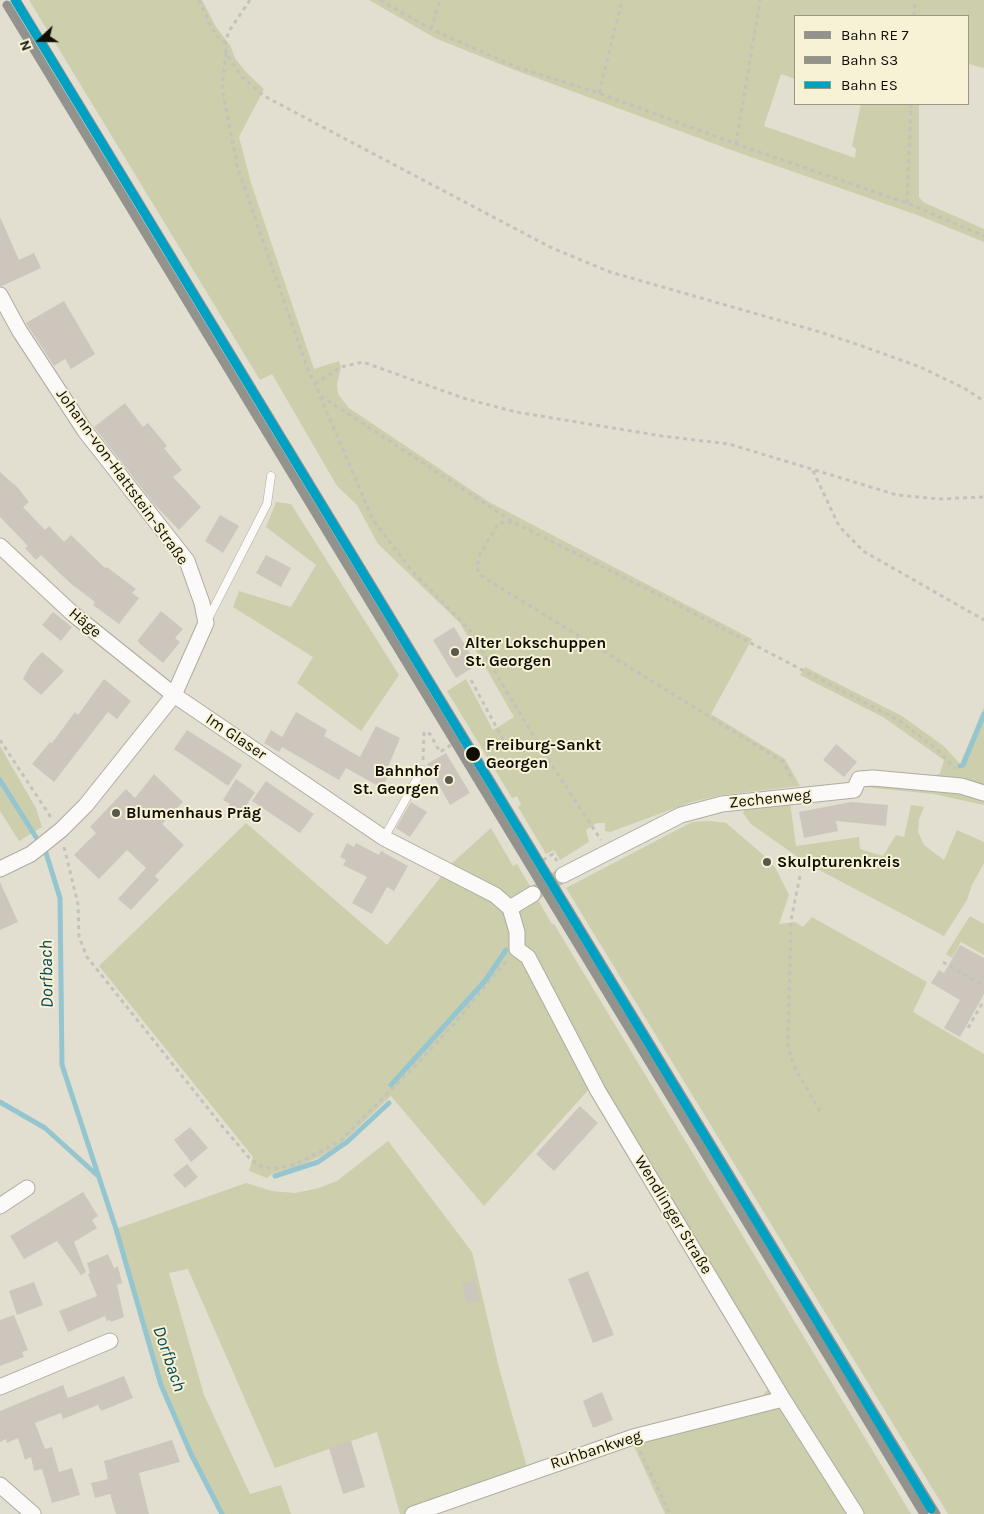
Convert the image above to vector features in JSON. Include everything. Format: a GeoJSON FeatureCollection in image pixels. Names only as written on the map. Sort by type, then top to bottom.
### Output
{"type":"FeatureCollection","features":[{"type":"Feature","properties":{"kind":"street","name":"Johann-von-Hattstein-Straße"},"geometry":{"type":"LineString","coordinates":[[0,295],[19,330],[85,431],[187,561],[202,603],[206,623]]}},
{"type":"Feature","properties":{"kind":"street","name":"Häge"},"geometry":{"type":"LineString","coordinates":[[0,546],[73,614],[174,695]]}},
{"type":"Feature","properties":{"kind":"street"},"geometry":{"type":"LineString","coordinates":[[0,869],[31,854],[56,834],[86,805],[174,695],[206,623]]}},
{"type":"Feature","properties":{"kind":"street","name":"Im Glaser"},"geometry":{"type":"LineString","coordinates":[[174,695],[384,838],[495,895],[510,908]]}},
{"type":"Feature","properties":{"kind":"street","name":"Zechenweg"},"geometry":{"type":"LineString","coordinates":[[563,874],[681,815],[722,804],[854,790],[858,779],[873,778],[961,786],[984,793]]}},
{"type":"Feature","properties":{"kind":"street"},"geometry":{"type":"LineString","coordinates":[[517,949],[517,932],[510,908],[533,894]]}},
{"type":"Feature","properties":{"kind":"street","name":"Wendlinger Straße"},"geometry":{"type":"LineString","coordinates":[[517,949],[528,957],[598,1091],[783,1399],[856,1514]]}},
{"type":"Feature","properties":{"kind":"street"},"geometry":{"type":"LineString","coordinates":[[0,1206],[27,1188]]}},
{"type":"Feature","properties":{"kind":"street"},"geometry":{"type":"LineString","coordinates":[[0,1388],[110,1341]]}},
{"type":"Feature","properties":{"kind":"street","name":"Ruhbankweg"},"geometry":{"type":"LineString","coordinates":[[413,1514],[633,1436],[783,1399]]}},
{"type":"Feature","properties":{"kind":"street"},"geometry":{"type":"LineString","coordinates":[[0,1485],[33,1514]]}},
{"type":"Feature","properties":{"kind":"lane"},"geometry":{"type":"LineString","coordinates":[[206,623],[267,504],[271,476]]}},
{"type":"Feature","properties":{"kind":"lane"},"geometry":{"type":"LineString","coordinates":[[384,838],[422,770]]}},
{"type":"Feature","properties":{"kind":"path"},"geometry":{"type":"LineString","coordinates":[[199,0],[211,27],[225,43]]}},
{"type":"Feature","properties":{"kind":"path"},"geometry":{"type":"LineString","coordinates":[[250,0],[229,31],[225,43],[226,53],[222,89],[238,168],[305,364],[373,520],[412,571],[463,620],[536,740],[601,840]]}},
{"type":"Feature","properties":{"kind":"path"},"geometry":{"type":"LineString","coordinates":[[380,0],[431,29],[516,67],[599,93],[736,144],[907,203],[984,236]]}},
{"type":"Feature","properties":{"kind":"path"},"geometry":{"type":"LineString","coordinates":[[431,29],[440,0]]}},
{"type":"Feature","properties":{"kind":"path"},"geometry":{"type":"LineString","coordinates":[[599,93],[622,0]]}},
{"type":"Feature","properties":{"kind":"path"},"geometry":{"type":"LineString","coordinates":[[736,144],[760,0]]}},
{"type":"Feature","properties":{"kind":"path"},"geometry":{"type":"LineString","coordinates":[[914,15],[915,0]]}},
{"type":"Feature","properties":{"kind":"path"},"geometry":{"type":"LineString","coordinates":[[226,53],[242,77],[264,96],[550,247],[610,272],[820,332],[862,346],[920,367],[964,388],[984,401]]}},
{"type":"Feature","properties":{"kind":"path"},"geometry":{"type":"LineString","coordinates":[[907,203],[911,105]]}},
{"type":"Feature","properties":{"kind":"path"},"geometry":{"type":"LineString","coordinates":[[315,384],[341,367],[363,362],[463,398],[516,412],[662,436],[729,444],[897,495],[939,499],[984,497]]}},
{"type":"Feature","properties":{"kind":"path"},"geometry":{"type":"LineString","coordinates":[[320,395],[513,522],[653,592],[900,721],[940,752],[954,768],[961,786]]}},
{"type":"Feature","properties":{"kind":"path"},"geometry":{"type":"LineString","coordinates":[[813,471],[839,526],[863,551],[984,620]]}},
{"type":"Feature","properties":{"kind":"path"},"geometry":{"type":"LineString","coordinates":[[513,522],[500,523],[480,554],[477,568],[480,575],[783,762],[802,796]]}},
{"type":"Feature","properties":{"kind":"path"},"geometry":{"type":"LineString","coordinates":[[471,680],[506,745],[518,748],[536,740]]}},
{"type":"Feature","properties":{"kind":"path"},"geometry":{"type":"LineString","coordinates":[[422,770],[424,732],[430,734],[440,752],[451,745]]}},
{"type":"Feature","properties":{"kind":"path"},"geometry":{"type":"LineString","coordinates":[[0,740],[56,834],[78,904],[79,937],[87,957],[222,1126],[251,1160],[262,1167],[273,1169],[296,1164],[339,1142],[434,1046],[517,949]]}},
{"type":"Feature","properties":{"kind":"path"},"geometry":{"type":"LineString","coordinates":[[543,860],[552,854],[554,857]]}},
{"type":"Feature","properties":{"kind":"path"},"geometry":{"type":"LineString","coordinates":[[800,876],[791,920],[788,1045],[794,1066],[822,1115]]}},
{"type":"Feature","properties":{"kind":"path"},"geometry":{"type":"LineString","coordinates":[[943,962],[984,986]]}},
{"type":"Feature","properties":{"kind":"path"},"geometry":{"type":"LineString","coordinates":[[968,1028],[984,1000]]}},
{"type":"Feature","properties":{"kind":"path"},"geometry":{"type":"LineString","coordinates":[[633,1436],[670,1514]]}},
{"type":"Feature","properties":{"kind":"green space"},"geometry":{"type":"Polygon","coordinates":[[[29,0],[202,0],[216,27],[230,45],[235,58],[246,72],[264,89],[239,137],[251,183],[314,369],[339,361],[341,367],[337,384],[338,394],[349,408],[489,502],[752,639],[711,714],[785,759],[800,786],[722,795],[692,802],[610,832],[605,831],[605,823],[597,823],[586,830],[589,842],[560,860],[554,850],[546,854],[518,807],[521,805],[517,796],[512,798],[447,691],[466,679],[493,730],[514,717],[460,623],[378,544],[357,505],[337,486],[272,374],[260,380],[29,0]]]}},
{"type":"Feature","properties":{"kind":"green space"},"geometry":{"type":"Polygon","coordinates":[[[369,0],[984,0],[984,68],[969,64],[969,15],[794,15],[794,79],[781,74],[764,126],[855,158],[856,149],[852,146],[861,105],[919,105],[919,197],[923,202],[984,229],[984,242],[920,216],[734,151],[512,69],[435,38],[369,0]]]}},
{"type":"Feature","properties":{"kind":"green space"},"geometry":{"type":"Polygon","coordinates":[[[276,502],[291,504],[399,675],[361,731],[297,683],[313,657],[233,607],[239,591],[291,607],[316,565],[266,527],[276,502]]]}},
{"type":"Feature","properties":{"kind":"green space"},"geometry":{"type":"Polygon","coordinates":[[[805,667],[902,716],[945,747],[960,764],[984,707],[984,805],[933,794],[864,787],[864,785],[934,776],[940,773],[944,760],[883,717],[800,675],[805,667]]]}},
{"type":"Feature","properties":{"kind":"green space"},"geometry":{"type":"Polygon","coordinates":[[[0,746],[36,808],[42,827],[19,841],[0,811],[0,746]]]}},
{"type":"Feature","properties":{"kind":"green space"},"geometry":{"type":"Polygon","coordinates":[[[790,802],[796,846],[859,837],[860,849],[883,856],[896,835],[904,837],[911,805],[924,807],[919,819],[918,832],[924,845],[944,860],[957,830],[984,842],[984,863],[972,885],[967,900],[944,936],[806,863],[751,824],[743,813],[745,809],[790,802]]]}},
{"type":"Feature","properties":{"kind":"green space"},"geometry":{"type":"Polygon","coordinates":[[[710,821],[726,823],[767,858],[776,869],[789,895],[779,924],[795,922],[803,927],[812,917],[927,982],[913,1012],[984,1054],[984,1514],[948,1514],[566,888],[692,822],[710,821]]]}},
{"type":"Feature","properties":{"kind":"green space"},"geometry":{"type":"Polygon","coordinates":[[[246,823],[387,945],[451,864],[491,828],[513,866],[517,864],[552,924],[554,924],[911,1514],[665,1514],[633,1444],[428,1514],[400,1514],[377,1432],[275,1468],[188,1269],[169,1273],[204,1395],[250,1494],[281,1485],[291,1514],[222,1514],[191,1454],[161,1385],[116,1229],[246,1183],[272,1191],[295,1193],[319,1188],[337,1181],[388,1141],[472,1252],[499,1368],[527,1467],[629,1431],[763,1395],[772,1384],[590,1088],[484,1206],[391,1096],[341,1144],[324,1155],[297,1167],[274,1173],[267,1178],[249,1171],[253,1157],[99,966],[246,823]]]}},
{"type":"Feature","properties":{"kind":"green space"},"geometry":{"type":"Polygon","coordinates":[[[970,916],[984,924],[984,955],[961,942],[952,958],[946,954],[970,916]]]}},
{"type":"Feature","properties":{"kind":"building"},"geometry":{"type":"Polygon","coordinates":[[[0,217],[19,260],[34,253],[41,268],[2,286],[0,286],[0,217]]]}},
{"type":"Feature","properties":{"kind":"building"},"geometry":{"type":"Polygon","coordinates":[[[64,301],[95,354],[71,369],[65,359],[54,366],[26,323],[64,301]]]}},
{"type":"Feature","properties":{"kind":"building"},"geometry":{"type":"Polygon","coordinates":[[[125,403],[143,427],[148,423],[167,446],[164,448],[182,470],[173,477],[201,507],[179,530],[154,504],[94,427],[125,403]]]}},
{"type":"Feature","properties":{"kind":"building"},"geometry":{"type":"Polygon","coordinates":[[[0,472],[18,488],[29,502],[23,507],[45,530],[49,526],[64,542],[71,535],[105,568],[107,567],[136,589],[132,593],[139,598],[119,624],[93,605],[95,602],[70,583],[41,555],[36,560],[25,548],[28,546],[0,517],[0,472]]]}},
{"type":"Feature","properties":{"kind":"building"},"geometry":{"type":"Polygon","coordinates":[[[220,515],[239,526],[223,553],[205,541],[220,515]]]}},
{"type":"Feature","properties":{"kind":"building"},"geometry":{"type":"Polygon","coordinates":[[[266,555],[291,568],[281,587],[256,573],[266,555]]]}},
{"type":"Feature","properties":{"kind":"building"},"geometry":{"type":"Polygon","coordinates":[[[161,611],[183,629],[175,638],[180,642],[163,663],[139,643],[138,640],[161,611]]]}},
{"type":"Feature","properties":{"kind":"building"},"geometry":{"type":"Polygon","coordinates":[[[53,612],[72,627],[61,641],[42,625],[53,612]]]}},
{"type":"Feature","properties":{"kind":"building","name":"Alter Lokschuppen St. Georgen"},"geometry":{"type":"Polygon","coordinates":[[[454,627],[477,665],[456,678],[433,640],[454,627]]]}},
{"type":"Feature","properties":{"kind":"building"},"geometry":{"type":"Polygon","coordinates":[[[42,652],[64,671],[41,695],[23,679],[31,664],[42,652]]]}},
{"type":"Feature","properties":{"kind":"building"},"geometry":{"type":"Polygon","coordinates":[[[104,679],[131,701],[117,719],[108,712],[54,782],[32,764],[50,742],[52,743],[75,712],[78,715],[104,679]]]}},
{"type":"Feature","properties":{"kind":"building"},"geometry":{"type":"Polygon","coordinates":[[[296,712],[327,730],[324,736],[360,757],[376,726],[400,738],[388,767],[392,769],[382,788],[346,768],[339,780],[282,747],[279,752],[264,743],[271,730],[282,737],[296,712]]]}},
{"type":"Feature","properties":{"kind":"building"},"geometry":{"type":"Polygon","coordinates":[[[187,730],[242,765],[228,786],[174,749],[187,730]]]}},
{"type":"Feature","properties":{"kind":"building"},"geometry":{"type":"Polygon","coordinates":[[[836,744],[857,762],[844,777],[823,760],[836,744]]]}},
{"type":"Feature","properties":{"kind":"building","name":"Bahnhof St. Georgen"},"geometry":{"type":"Polygon","coordinates":[[[446,753],[470,793],[450,805],[427,764],[446,753]]]}},
{"type":"Feature","properties":{"kind":"building"},"geometry":{"type":"Polygon","coordinates":[[[154,774],[183,802],[162,824],[184,845],[155,876],[159,880],[131,910],[118,899],[146,868],[127,850],[99,879],[74,855],[96,833],[90,827],[126,789],[135,798],[154,774]]]}},
{"type":"Feature","properties":{"kind":"building"},"geometry":{"type":"Polygon","coordinates":[[[236,779],[255,792],[239,817],[227,809],[230,804],[223,800],[236,779]]]}},
{"type":"Feature","properties":{"kind":"building"},"geometry":{"type":"Polygon","coordinates":[[[266,781],[314,814],[300,833],[252,801],[266,781]]]}},
{"type":"Feature","properties":{"kind":"building"},"geometry":{"type":"Polygon","coordinates":[[[411,802],[427,812],[410,837],[396,828],[411,802]]]}},
{"type":"Feature","properties":{"kind":"building"},"geometry":{"type":"Polygon","coordinates":[[[851,802],[888,805],[886,826],[836,821],[838,831],[804,838],[799,812],[851,802]]]}},
{"type":"Feature","properties":{"kind":"building"},"geometry":{"type":"Polygon","coordinates":[[[347,843],[354,847],[356,843],[379,855],[381,851],[408,866],[394,891],[387,887],[372,914],[352,903],[367,877],[343,865],[346,860],[340,857],[347,843]]]}},
{"type":"Feature","properties":{"kind":"building"},"geometry":{"type":"Polygon","coordinates":[[[0,882],[18,922],[0,930],[0,882]]]}},
{"type":"Feature","properties":{"kind":"building"},"geometry":{"type":"Polygon","coordinates":[[[960,945],[984,958],[984,994],[960,1037],[944,1028],[960,1000],[931,983],[939,970],[944,973],[960,945]]]}},
{"type":"Feature","properties":{"kind":"building"},"geometry":{"type":"Polygon","coordinates":[[[580,1106],[598,1123],[554,1171],[536,1154],[580,1106]]]}},
{"type":"Feature","properties":{"kind":"building"},"geometry":{"type":"Polygon","coordinates":[[[190,1127],[208,1148],[191,1162],[174,1140],[190,1127]]]}},
{"type":"Feature","properties":{"kind":"building"},"geometry":{"type":"Polygon","coordinates":[[[187,1164],[198,1177],[185,1188],[173,1175],[187,1164]]]}},
{"type":"Feature","properties":{"kind":"building"},"geometry":{"type":"Polygon","coordinates":[[[83,1192],[98,1216],[92,1220],[97,1228],[74,1242],[86,1272],[81,1275],[57,1241],[24,1259],[10,1236],[83,1192]]]}},
{"type":"Feature","properties":{"kind":"building"},"geometry":{"type":"Polygon","coordinates":[[[108,1254],[114,1268],[118,1266],[122,1283],[117,1285],[124,1317],[111,1322],[110,1320],[107,1321],[105,1316],[68,1332],[59,1311],[97,1296],[88,1274],[90,1273],[87,1263],[108,1254]]]}},
{"type":"Feature","properties":{"kind":"building"},"geometry":{"type":"Polygon","coordinates":[[[588,1271],[614,1335],[593,1343],[568,1279],[588,1271]]]}},
{"type":"Feature","properties":{"kind":"building"},"geometry":{"type":"Polygon","coordinates":[[[475,1280],[480,1301],[467,1304],[462,1284],[475,1280]]]}},
{"type":"Feature","properties":{"kind":"building"},"geometry":{"type":"Polygon","coordinates":[[[34,1282],[43,1305],[17,1315],[9,1291],[34,1282]]]}},
{"type":"Feature","properties":{"kind":"building"},"geometry":{"type":"Polygon","coordinates":[[[14,1315],[28,1350],[22,1352],[24,1357],[0,1366],[0,1320],[14,1315]]]}},
{"type":"Feature","properties":{"kind":"building"},"geometry":{"type":"Polygon","coordinates":[[[124,1376],[133,1398],[101,1411],[98,1405],[63,1419],[61,1413],[35,1423],[45,1449],[52,1447],[59,1472],[72,1468],[80,1495],[52,1503],[42,1469],[34,1471],[31,1457],[25,1460],[18,1438],[7,1443],[6,1439],[0,1442],[0,1411],[63,1385],[68,1398],[124,1376]]]}},
{"type":"Feature","properties":{"kind":"building"},"geometry":{"type":"Polygon","coordinates":[[[602,1392],[613,1420],[593,1428],[583,1401],[602,1392]]]}},
{"type":"Feature","properties":{"kind":"building"},"geometry":{"type":"Polygon","coordinates":[[[172,1440],[180,1462],[139,1473],[149,1514],[116,1514],[110,1494],[95,1498],[91,1483],[108,1479],[104,1461],[172,1440]]]}},
{"type":"Feature","properties":{"kind":"building"},"geometry":{"type":"Polygon","coordinates":[[[351,1441],[365,1487],[343,1494],[329,1448],[351,1441]]]}},
{"type":"Feature","properties":{"kind":"waterway"},"geometry":{"type":"LineString","coordinates":[[960,766],[963,765],[984,714]]}},
{"type":"Feature","properties":{"kind":"waterway","name":"Dorfbach"},"geometry":{"type":"LineString","coordinates":[[0,780],[46,853],[60,898],[62,1065],[116,1229],[161,1385],[191,1454],[222,1514]]}},
{"type":"Feature","properties":{"kind":"waterway"},"geometry":{"type":"LineString","coordinates":[[391,1085],[485,981],[506,950]]}},
{"type":"Feature","properties":{"kind":"waterway","name":"Dorfbach"},"geometry":{"type":"LineString","coordinates":[[0,1102],[45,1128],[97,1175]]}},
{"type":"Feature","properties":{"kind":"waterway"},"geometry":{"type":"LineString","coordinates":[[275,1176],[318,1162],[347,1142],[389,1103]]}},
{"type":"Feature","properties":{"kind":"tunnel"},"geometry":{"type":"LineString","coordinates":[[533,894],[563,875]]}},
{"type":"Feature","properties":{"kind":"transit line"},"geometry":{"type":"LineString","coordinates":[[16,0],[936,1514]]}},
{"type":"Feature","properties":{"kind":"rail line","name":"ES"},"geometry":{"type":"LineString","coordinates":[[15,0],[931,1509]]}},
{"type":"Feature","properties":{"kind":"rail line","name":"S3"},"geometry":{"type":"LineString","coordinates":[[7,5],[924,1514]]}},
{"type":"Feature","properties":{"kind":"place","name":"Alter Lokschuppen St. Georgen"},"geometry":{"type":"Point","coordinates":[455,652]}},
{"type":"Feature","properties":{"kind":"place","name":"Freiburg-Sankt Georgen"},"geometry":{"type":"Point","coordinates":[473,754]}},
{"type":"Feature","properties":{"kind":"place","name":"Bahnhof St. Georgen"},"geometry":{"type":"Point","coordinates":[449,780]}},
{"type":"Feature","properties":{"kind":"place","name":"Blumenhaus Präg"},"geometry":{"type":"Point","coordinates":[116,813]}},
{"type":"Feature","properties":{"kind":"place","name":"Skulpturenkreis"},"geometry":{"type":"Point","coordinates":[767,862]}}]}
